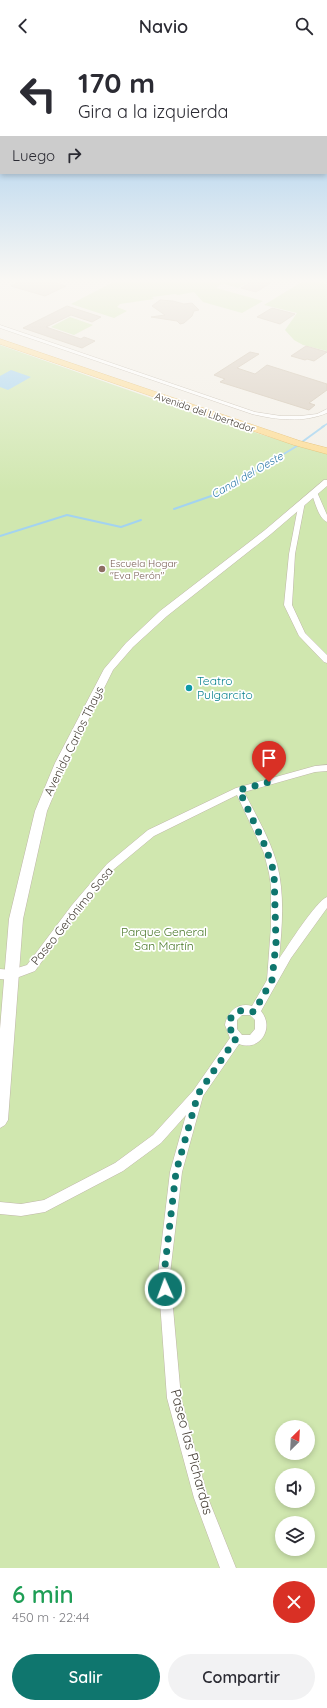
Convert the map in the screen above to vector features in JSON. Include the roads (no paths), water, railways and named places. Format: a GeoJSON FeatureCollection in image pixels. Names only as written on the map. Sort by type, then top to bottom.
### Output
{"type":"FeatureCollection","features":[{"type":"Feature","properties":{"kind":"main road","name":"Avenida del Libertador"},"geometry":{"type":"LineString","coordinates":[[25,350],[297,443],[327,451]]}},
{"type":"Feature","properties":{"kind":"main road","name":"Avenida del Libertador"},"geometry":{"type":"LineString","coordinates":[[297,443],[327,459]]}},
{"type":"Feature","properties":{"kind":"street"},"geometry":{"type":"LineString","coordinates":[[69,350],[254,413],[282,417],[305,418],[327,412]]}},
{"type":"Feature","properties":{"kind":"street","name":"Avenida Carlos Thays"},"geometry":{"type":"LineString","coordinates":[[0,1120],[5,974],[28,862],[41,811],[61,763],[109,669],[135,639],[174,604],[268,532],[327,482]]}},
{"type":"Feature","properties":{"kind":"street"},"geometry":{"type":"LineString","coordinates":[[314,492],[327,520]]}},
{"type":"Feature","properties":{"kind":"street"},"geometry":{"type":"LineString","coordinates":[[302,502],[292,554],[288,605],[302,634],[327,660]]}},
{"type":"Feature","properties":{"kind":"street","name":"Paseo Gerónimo Sosa"},"geometry":{"type":"LineString","coordinates":[[5,974],[31,968],[75,908],[110,867],[151,833],[239,790],[315,769],[327,768]]}},
{"type":"Feature","properties":{"kind":"street"},"geometry":{"type":"LineString","coordinates":[[239,790],[266,848],[274,872],[276,943],[272,980]]}},
{"type":"Feature","properties":{"kind":"street"},"geometry":{"type":"LineString","coordinates":[[254,1012],[272,980],[313,917],[327,901]]}},
{"type":"Feature","properties":{"kind":"street"},"geometry":{"type":"LineString","coordinates":[[243,1010],[254,1012],[262,1024],[260,1033],[252,1039],[247,1040],[233,1034],[229,1024],[233,1014],[243,1010]]}},
{"type":"Feature","properties":{"kind":"street","name":"Paseo las Pichardas"},"geometry":{"type":"LineString","coordinates":[[228,1568],[202,1498],[174,1398],[164,1274],[176,1172],[198,1094],[237,1037]]}},
{"type":"Feature","properties":{"kind":"street"},"geometry":{"type":"LineString","coordinates":[[0,1208],[21,1210],[45,1206],[119,1167],[157,1139],[198,1094]]}},
{"type":"Feature","properties":{"kind":"water"},"geometry":{"type":"Polygon","coordinates":[[[11,370],[31,377],[8,390],[0,387],[0,376],[11,370]]]}},
{"type":"Feature","properties":{"kind":"waterway","name":"Canal del Oeste"},"geometry":{"type":"LineString","coordinates":[[322,427],[327,424]]}},
{"type":"Feature","properties":{"kind":"waterway","name":"Canal del Oeste"},"geometry":{"type":"LineString","coordinates":[[302,442],[324,426]]}},
{"type":"Feature","properties":{"kind":"waterway","name":"Canal del Oeste"},"geometry":{"type":"LineString","coordinates":[[174,509],[217,494],[297,446]]}},
{"type":"Feature","properties":{"kind":"waterway","name":"Canal del Oeste"},"geometry":{"type":"LineString","coordinates":[[0,536],[67,515],[121,527],[141,520]]}},
{"type":"Feature","properties":{"kind":"place","name":"Escuela Hogar \"Eva Perón\""},"geometry":{"type":"Point","coordinates":[102,569]}},
{"type":"Feature","properties":{"kind":"place","name":"Teatro Pulgarcito"},"geometry":{"type":"Point","coordinates":[189,688]}},
{"type":"Feature","properties":{"kind":"park label","name":"Parque General San Martín"},"geometry":{"type":"Point","coordinates":[164,939]}}]}
